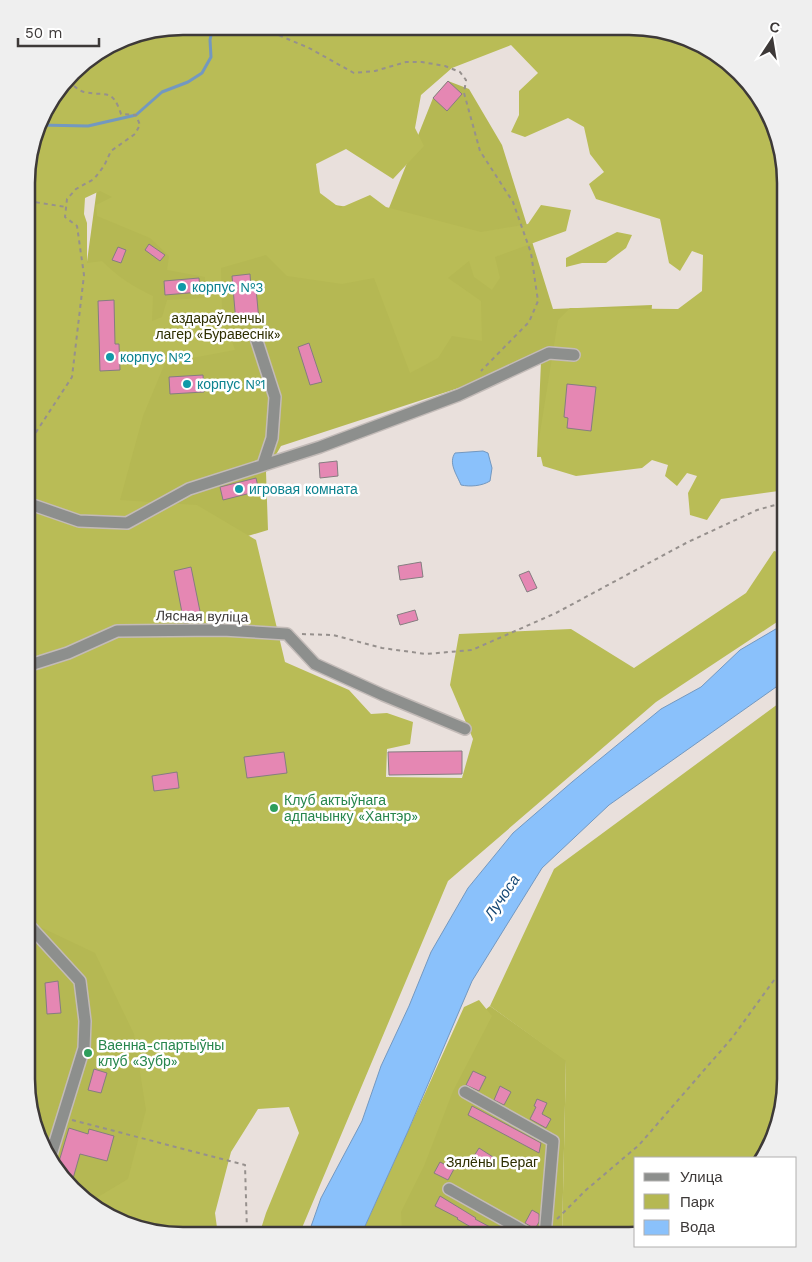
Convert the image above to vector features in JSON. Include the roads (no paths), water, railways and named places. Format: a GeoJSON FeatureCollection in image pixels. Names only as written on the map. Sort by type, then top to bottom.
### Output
{"type":"FeatureCollection","features":[{"type":"Feature","properties":{"kind":"street"},"geometry":{"type":"LineString","coordinates":[[255,335],[275,397],[272,438],[263,465]]}},
{"type":"Feature","properties":{"kind":"street"},"geometry":{"type":"LineString","coordinates":[[35,506],[79,520],[127,523],[189,489],[320,447],[459,395],[549,353],[574,355]]}},
{"type":"Feature","properties":{"kind":"street","name":"Лясная вуліца"},"geometry":{"type":"LineString","coordinates":[[35,664],[68,653],[117,631],[223,630],[287,634],[315,664],[465,729]]}},
{"type":"Feature","properties":{"kind":"street"},"geometry":{"type":"LineString","coordinates":[[35,932],[80,981],[85,1021],[84,1048],[53,1149]]}},
{"type":"Feature","properties":{"kind":"street"},"geometry":{"type":"LineString","coordinates":[[465,1092],[553,1140],[546,1227]]}},
{"type":"Feature","properties":{"kind":"street"},"geometry":{"type":"LineString","coordinates":[[449,1189],[515,1227]]}},
{"type":"Feature","properties":{"kind":"water"},"geometry":{"type":"Polygon","coordinates":[[[483,451],[488,453],[492,468],[490,481],[476,486],[461,485],[452,461],[455,453],[483,451]]]}},
{"type":"Feature","properties":{"kind":"water","name":"Лучоса"},"geometry":{"type":"Polygon","coordinates":[[[777,628],[777,686],[609,805],[542,868],[472,981],[365,1227],[311,1227],[321,1198],[362,1121],[381,1066],[409,1006],[431,952],[468,888],[513,833],[661,709],[701,687],[740,650],[777,628]]]}},
{"type":"Feature","properties":{"kind":"waterway"},"geometry":{"type":"LineString","coordinates":[[47,125],[88,126],[136,115],[162,92],[188,82],[202,73],[211,57],[211,35]]}},
{"type":"Feature","properties":{"kind":"place","name":"корпус №3"},"geometry":{"type":"Point","coordinates":[182,287]}},
{"type":"Feature","properties":{"kind":"place","name":"корпус №2"},"geometry":{"type":"Point","coordinates":[110,357]}},
{"type":"Feature","properties":{"kind":"place","name":"корпус №1"},"geometry":{"type":"Point","coordinates":[187,384]}},
{"type":"Feature","properties":{"kind":"place","name":"игровая комната"},"geometry":{"type":"Point","coordinates":[239,489]}},
{"type":"Feature","properties":{"kind":"place","name":"Клуб актыўнага адпачынку «Хантэр»"},"geometry":{"type":"Point","coordinates":[274,808]}},
{"type":"Feature","properties":{"kind":"place","name":"Ваенна-спартыўны клуб «Зубр»"},"geometry":{"type":"Point","coordinates":[88,1053]}},
{"type":"Feature","properties":{"kind":"park label","name":"аздараўленчы лагер «Буравеснік»"},"geometry":{"type":"Point","coordinates":[218,326]}},
{"type":"Feature","properties":{"kind":"park label","name":"Зялёны Бераг"},"geometry":{"type":"Point","coordinates":[492,1162]}}]}
